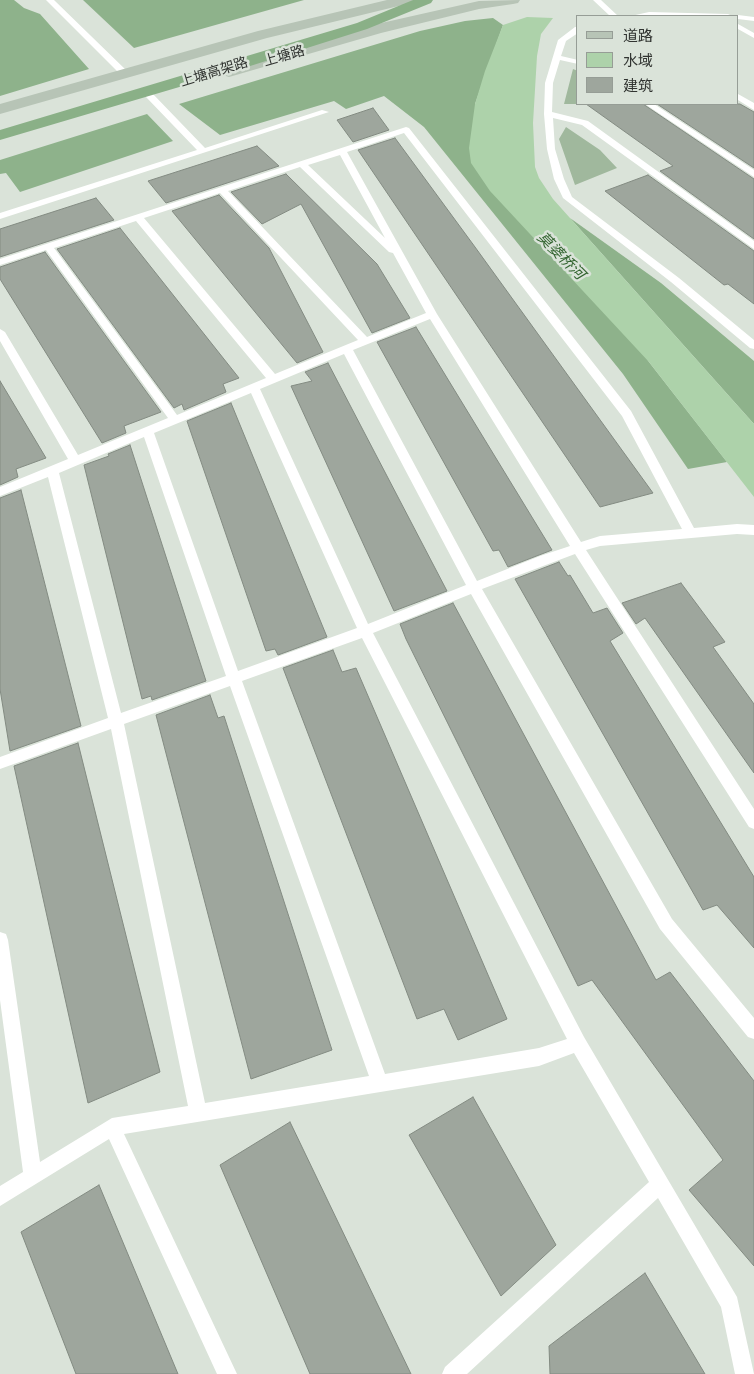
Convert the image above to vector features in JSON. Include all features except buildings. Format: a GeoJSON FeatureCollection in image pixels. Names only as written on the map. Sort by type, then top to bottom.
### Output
{"type":"FeatureCollection","features":[{"type":"Feature","properties":{"kind":"highway","name":"上塘高架路"},"geometry":{"type":"LineString","coordinates":[[0,121],[246,48],[387,0]]}},
{"type":"Feature","properties":{"kind":"highway","name":"上塘高架路"},"geometry":{"type":"LineString","coordinates":[[0,138],[38,124],[344,32],[426,0]]}},
{"type":"Feature","properties":{"kind":"highway"},"geometry":{"type":"LineString","coordinates":[[0,116],[64,102]]}},
{"type":"Feature","properties":{"kind":"main road","name":"上塘路"},"geometry":{"type":"LineString","coordinates":[[0,109],[263,34],[406,0]]}},
{"type":"Feature","properties":{"kind":"main road","name":"上塘路"},"geometry":{"type":"LineString","coordinates":[[0,138],[377,29],[479,5],[513,0]]}},
{"type":"Feature","properties":{"kind":"lane"},"geometry":{"type":"LineString","coordinates":[[50,0],[124,73]]}},
{"type":"Feature","properties":{"kind":"lane"},"geometry":{"type":"LineString","coordinates":[[597,0],[613,15]]}},
{"type":"Feature","properties":{"kind":"lane"},"geometry":{"type":"LineString","coordinates":[[642,15],[686,15]]}},
{"type":"Feature","properties":{"kind":"lane"},"geometry":{"type":"LineString","coordinates":[[739,17],[754,19]]}},
{"type":"Feature","properties":{"kind":"lane"},"geometry":{"type":"LineString","coordinates":[[739,27],[754,36]]}},
{"type":"Feature","properties":{"kind":"lane"},"geometry":{"type":"LineString","coordinates":[[576,30],[562,40],[549,83],[548,114],[551,149],[559,180],[568,198],[674,280],[754,346]]}},
{"type":"Feature","properties":{"kind":"lane"},"geometry":{"type":"LineString","coordinates":[[556,57],[576,62]]}},
{"type":"Feature","properties":{"kind":"lane"},"geometry":{"type":"LineString","coordinates":[[149,95],[203,151]]}},
{"type":"Feature","properties":{"kind":"lane"},"geometry":{"type":"LineString","coordinates":[[739,97],[754,107]]}},
{"type":"Feature","properties":{"kind":"lane"},"geometry":{"type":"LineString","coordinates":[[650,105],[754,174]]}},
{"type":"Feature","properties":{"kind":"lane"},"geometry":{"type":"LineString","coordinates":[[0,216],[325,112]]}},
{"type":"Feature","properties":{"kind":"lane"},"geometry":{"type":"LineString","coordinates":[[548,114],[585,123],[754,246]]}},
{"type":"Feature","properties":{"kind":"lane"},"geometry":{"type":"LineString","coordinates":[[0,262],[406,130],[628,414],[690,533]]}},
{"type":"Feature","properties":{"kind":"lane"},"geometry":{"type":"LineString","coordinates":[[342,151],[432,314],[578,548],[754,822]]}},
{"type":"Feature","properties":{"kind":"lane"},"geometry":{"type":"LineString","coordinates":[[302,164],[402,259]]}},
{"type":"Feature","properties":{"kind":"lane"},"geometry":{"type":"LineString","coordinates":[[222,190],[365,341]]}},
{"type":"Feature","properties":{"kind":"lane"},"geometry":{"type":"LineString","coordinates":[[138,217],[273,379]]}},
{"type":"Feature","properties":{"kind":"lane"},"geometry":{"type":"LineString","coordinates":[[48,246],[175,420]]}},
{"type":"Feature","properties":{"kind":"lane"},"geometry":{"type":"LineString","coordinates":[[0,492],[432,314]]}},
{"type":"Feature","properties":{"kind":"lane"},"geometry":{"type":"LineString","coordinates":[[0,332],[75,461]]}},
{"type":"Feature","properties":{"kind":"lane"},"geometry":{"type":"LineString","coordinates":[[347,349],[474,587],[666,924],[754,1031]]}},
{"type":"Feature","properties":{"kind":"lane"},"geometry":{"type":"LineString","coordinates":[[254,387],[365,631],[578,1043],[730,1304],[745,1374]]}},
{"type":"Feature","properties":{"kind":"lane"},"geometry":{"type":"LineString","coordinates":[[148,431],[234,679],[380,1083]]}},
{"type":"Feature","properties":{"kind":"lane"},"geometry":{"type":"LineString","coordinates":[[52,470],[116,721],[199,1114]]}},
{"type":"Feature","properties":{"kind":"lane"},"geometry":{"type":"LineString","coordinates":[[0,763],[365,631],[544,559],[600,540],[737,529],[754,530]]}},
{"type":"Feature","properties":{"kind":"lane"},"geometry":{"type":"LineString","coordinates":[[0,940],[33,1177]]}},
{"type":"Feature","properties":{"kind":"lane"},"geometry":{"type":"LineString","coordinates":[[0,1197],[112,1127],[539,1057],[578,1043]]}},
{"type":"Feature","properties":{"kind":"lane"},"geometry":{"type":"LineString","coordinates":[[112,1127],[227,1374]]}},
{"type":"Feature","properties":{"kind":"lane"},"geometry":{"type":"LineString","coordinates":[[452,1374],[660,1184]]}},
{"type":"Feature","properties":{"kind":"shaded area"},"geometry":{"type":"Polygon","coordinates":[[[0,0],[14,0],[24,8],[40,14],[89,69],[0,96],[0,0]]]}},
{"type":"Feature","properties":{"kind":"shaded area"},"geometry":{"type":"Polygon","coordinates":[[[83,0],[304,0],[134,48],[83,0]]]}},
{"type":"Feature","properties":{"kind":"shaded area"},"geometry":{"type":"Polygon","coordinates":[[[493,18],[503,25],[475,104],[649,362],[727,462],[688,469],[623,374],[424,127],[384,96],[346,109],[334,101],[220,135],[179,104],[420,31],[465,21],[493,18]]]}},
{"type":"Feature","properties":{"kind":"shaded area"},"geometry":{"type":"Polygon","coordinates":[[[573,69],[576,70],[576,104],[564,104],[573,69]]]}},
{"type":"Feature","properties":{"kind":"shaded area"},"geometry":{"type":"Polygon","coordinates":[[[147,114],[173,141],[20,192],[6,173],[0,174],[0,160],[147,114]]]}},
{"type":"Feature","properties":{"kind":"shaded area"},"geometry":{"type":"Polygon","coordinates":[[[566,127],[600,150],[617,168],[575,185],[559,139],[566,127]]]}},
{"type":"Feature","properties":{"kind":"shaded area"},"geometry":{"type":"Polygon","coordinates":[[[570,218],[661,283],[754,361],[754,424],[570,218]]]}},
{"type":"Feature","properties":{"kind":"water","name":"莫婆桥河"},"geometry":{"type":"Polygon","coordinates":[[[527,17],[553,18],[541,34],[537,56],[533,123],[535,167],[539,178],[553,199],[754,424],[754,497],[649,362],[490,191],[471,163],[469,148],[475,104],[485,71],[503,25],[527,17]]]}}]}
